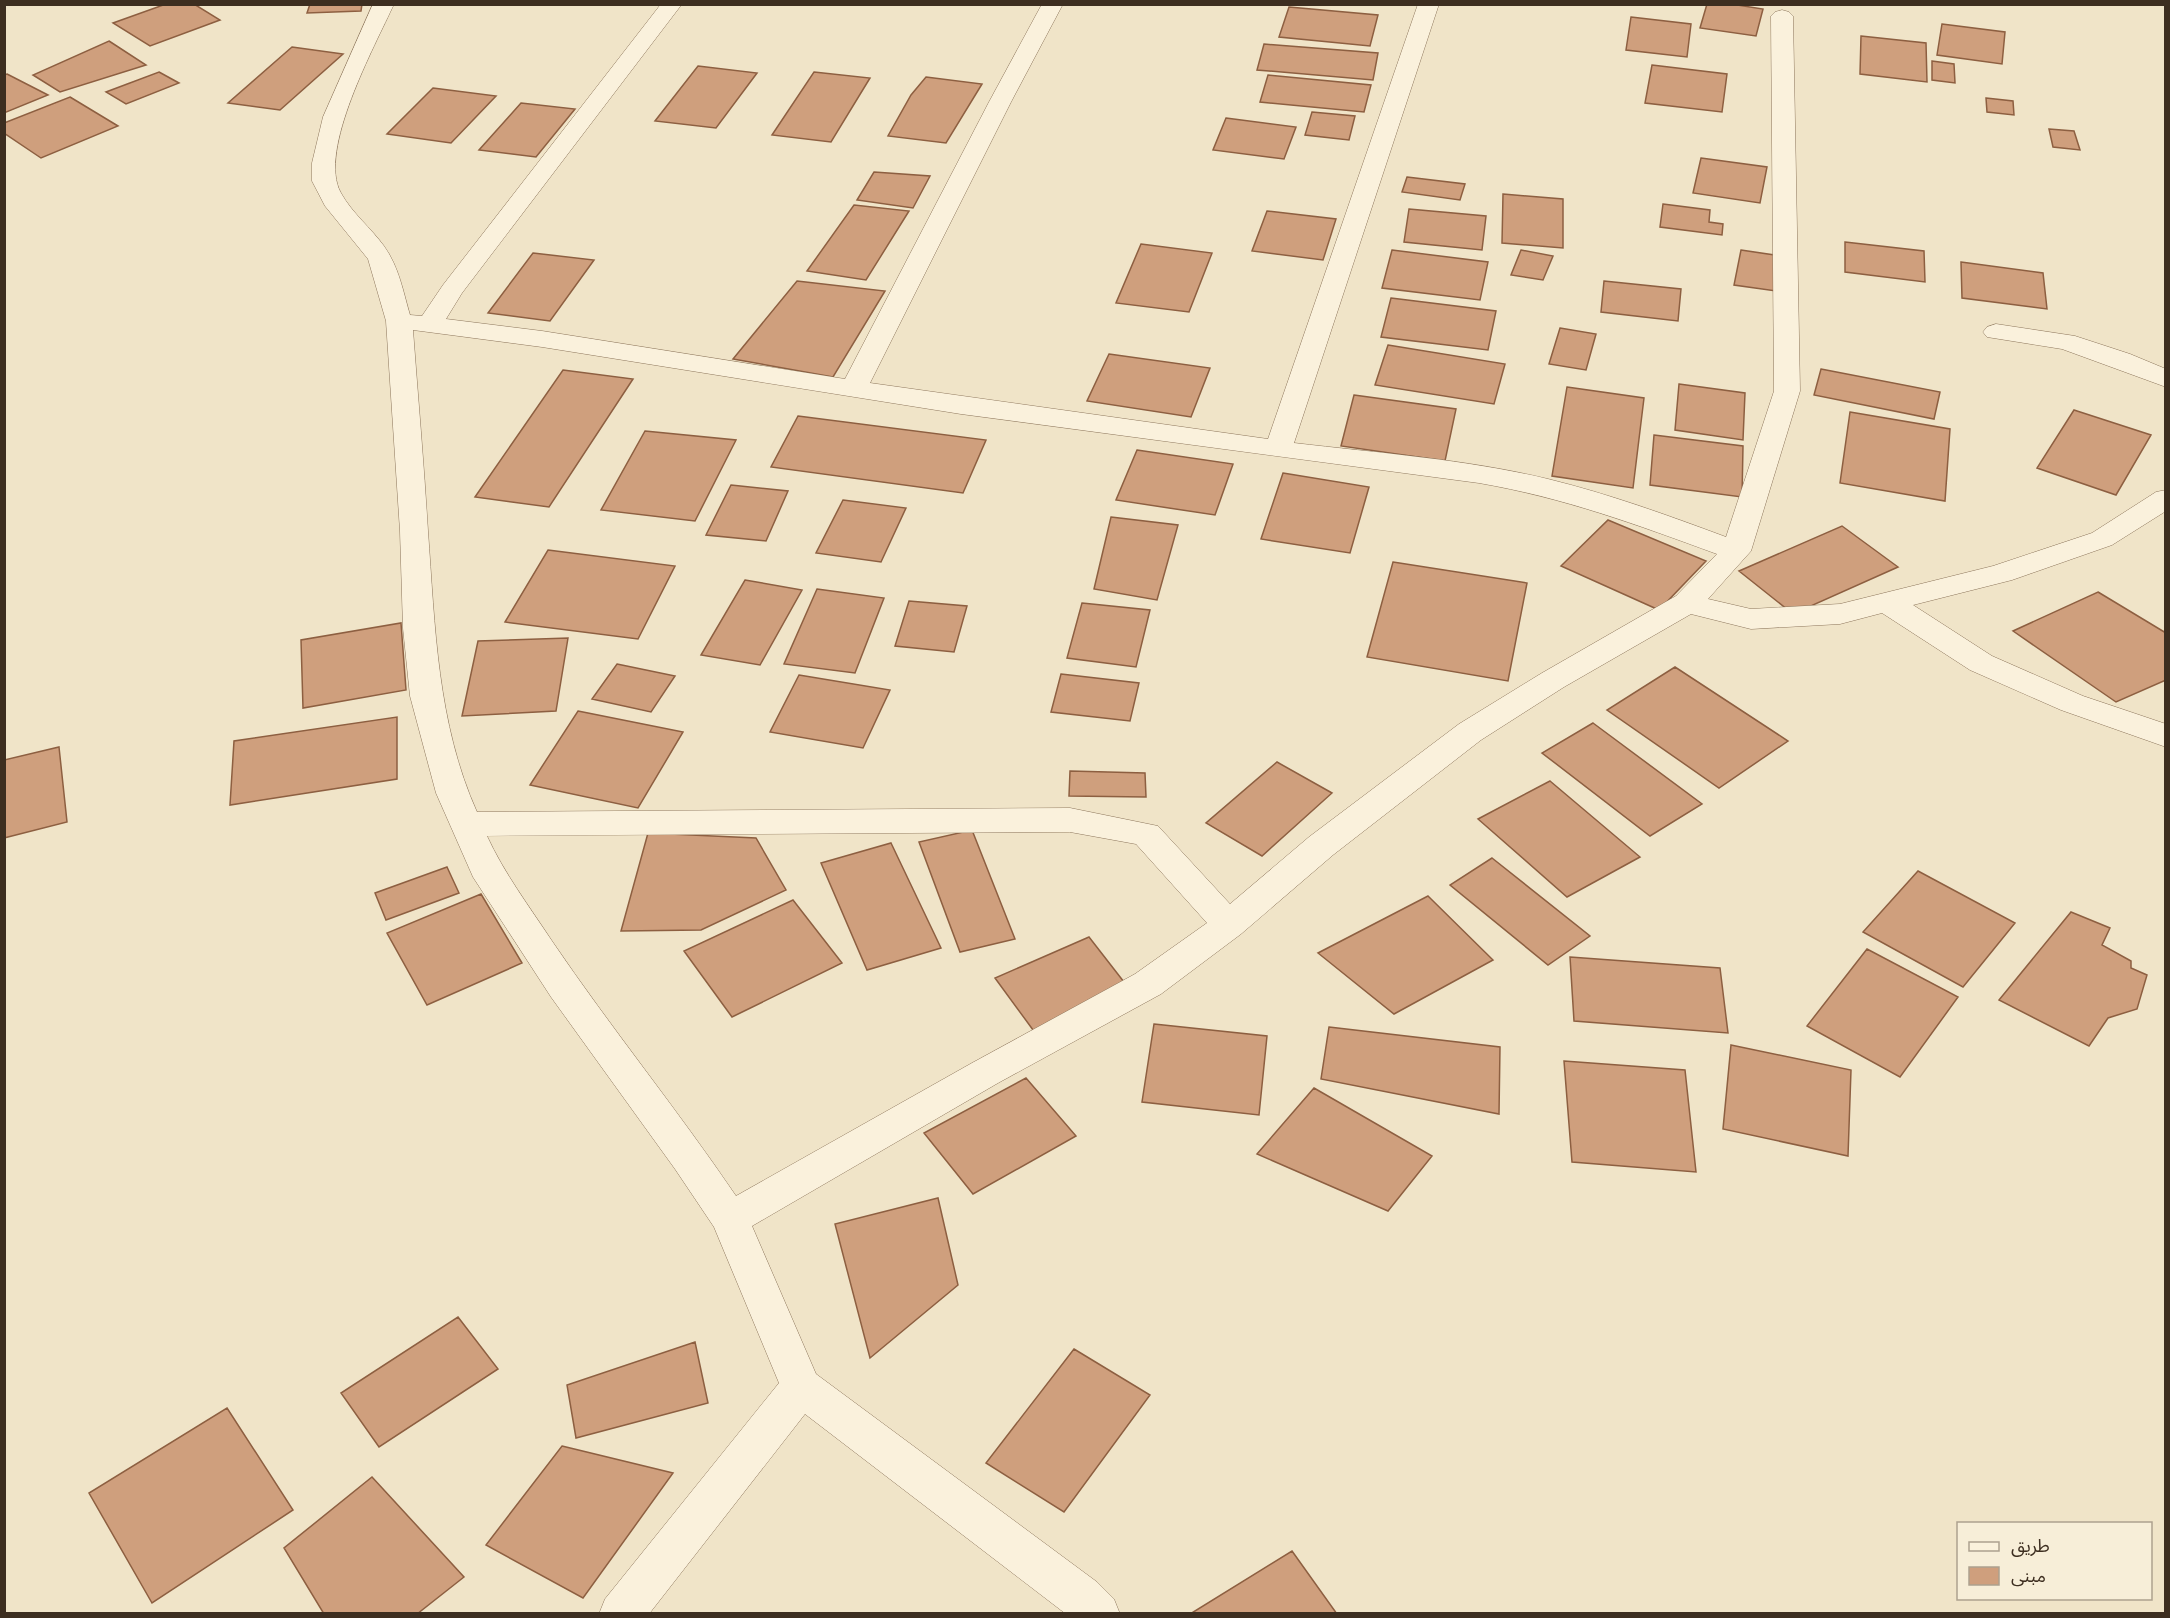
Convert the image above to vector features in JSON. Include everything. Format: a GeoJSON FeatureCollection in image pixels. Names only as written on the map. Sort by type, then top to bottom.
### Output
{"type":"FeatureCollection","features":[{"type":"Feature","properties":{"kind":"street"},"geometry":{"type":"LineString","coordinates":[[384,4],[345,90],[326,139],[324,182],[340,208],[380,259],[414,323],[414,531],[418,628],[426,696],[452,793],[485,868],[557,977],[689,1158],[729,1219],[801,1387],[1022,1551],[1081,1597],[1098,1614]]}},
{"type":"Feature","properties":{"kind":"street"},"geometry":{"type":"LineString","coordinates":[[414,323],[452,291],[672,4]]}},
{"type":"Feature","properties":{"kind":"street"},"geometry":{"type":"LineString","coordinates":[[853,390],[1000,102],[1053,4]]}},
{"type":"Feature","properties":{"kind":"street"},"geometry":{"type":"LineString","coordinates":[[1278,449],[1429,4]]}},
{"type":"Feature","properties":{"kind":"street"},"geometry":{"type":"LineString","coordinates":[[729,1219],[985,1073],[1149,984],[1229,925],[1321,846],[1470,732],[1553,680],[1687,603],[1736,551],[1787,392],[1782,16]]}},
{"type":"Feature","properties":{"kind":"street"},"geometry":{"type":"LineString","coordinates":[[414,323],[542,339],[853,390],[1464,473],[1546,488],[1636,514],[1736,551]]}},
{"type":"Feature","properties":{"kind":"street"},"geometry":{"type":"LineString","coordinates":[[1996,332],[2066,342],[2121,360],[2166,380]]}},
{"type":"Feature","properties":{"kind":"street"},"geometry":{"type":"LineString","coordinates":[[1687,603],[1751,619],[1840,614],[2002,573],[2102,539],[2166,498]]}},
{"type":"Feature","properties":{"kind":"street"},"geometry":{"type":"LineString","coordinates":[[1888,603],[1981,663],[2072,703],[2166,736]]}},
{"type":"Feature","properties":{"kind":"street"},"geometry":{"type":"LineString","coordinates":[[466,824],[1070,820],[1146,834],[1229,925]]}},
{"type":"Feature","properties":{"kind":"street"},"geometry":{"type":"LineString","coordinates":[[621,1614],[801,1387]]}},
{"type":"Feature","properties":{"kind":"building"},"geometry":{"type":"Polygon","coordinates":[[[166,4],[194,4],[220,20],[150,46],[113,23],[166,4]]]}},
{"type":"Feature","properties":{"kind":"building"},"geometry":{"type":"Polygon","coordinates":[[[310,4],[362,4],[361,11],[307,13],[310,4]]]}},
{"type":"Feature","properties":{"kind":"building"},"geometry":{"type":"Polygon","coordinates":[[[1707,4],[1731,4],[1763,9],[1756,36],[1700,28],[1707,4]]]}},
{"type":"Feature","properties":{"kind":"building"},"geometry":{"type":"Polygon","coordinates":[[[1289,7],[1378,15],[1370,46],[1279,37],[1289,7]]]}},
{"type":"Feature","properties":{"kind":"building"},"geometry":{"type":"Polygon","coordinates":[[[1631,17],[1691,24],[1687,57],[1626,50],[1631,17]]]}},
{"type":"Feature","properties":{"kind":"building"},"geometry":{"type":"Polygon","coordinates":[[[1942,24],[2005,32],[2002,64],[1937,55],[1942,24]]]}},
{"type":"Feature","properties":{"kind":"building"},"geometry":{"type":"Polygon","coordinates":[[[1861,36],[1926,43],[1927,82],[1860,74],[1861,36]]]}},
{"type":"Feature","properties":{"kind":"building"},"geometry":{"type":"Polygon","coordinates":[[[109,41],[146,65],[60,92],[33,75],[109,41]]]}},
{"type":"Feature","properties":{"kind":"building"},"geometry":{"type":"Polygon","coordinates":[[[1264,44],[1378,53],[1373,80],[1257,70],[1264,44]]]}},
{"type":"Feature","properties":{"kind":"building"},"geometry":{"type":"Polygon","coordinates":[[[292,47],[343,54],[280,110],[228,103],[292,47]]]}},
{"type":"Feature","properties":{"kind":"building"},"geometry":{"type":"Polygon","coordinates":[[[1932,61],[1954,64],[1955,83],[1932,80],[1932,61]]]}},
{"type":"Feature","properties":{"kind":"building"},"geometry":{"type":"Polygon","coordinates":[[[1652,65],[1727,74],[1722,112],[1645,103],[1652,65]]]}},
{"type":"Feature","properties":{"kind":"building"},"geometry":{"type":"Polygon","coordinates":[[[698,66],[757,73],[716,128],[655,121],[698,66]]]}},
{"type":"Feature","properties":{"kind":"building"},"geometry":{"type":"Polygon","coordinates":[[[159,72],[179,83],[126,104],[106,92],[159,72]]]}},
{"type":"Feature","properties":{"kind":"building"},"geometry":{"type":"Polygon","coordinates":[[[814,72],[870,78],[831,142],[772,135],[814,72]]]}},
{"type":"Feature","properties":{"kind":"building"},"geometry":{"type":"Polygon","coordinates":[[[7,74],[48,95],[4,113],[4,75],[7,74]]]}},
{"type":"Feature","properties":{"kind":"building"},"geometry":{"type":"Polygon","coordinates":[[[1268,75],[1371,85],[1364,112],[1260,102],[1268,75]]]}},
{"type":"Feature","properties":{"kind":"building"},"geometry":{"type":"Polygon","coordinates":[[[926,77],[982,84],[946,143],[888,136],[911,95],[926,77]]]}},
{"type":"Feature","properties":{"kind":"building"},"geometry":{"type":"Polygon","coordinates":[[[433,88],[496,96],[451,143],[387,134],[433,88]]]}},
{"type":"Feature","properties":{"kind":"building"},"geometry":{"type":"Polygon","coordinates":[[[70,97],[118,126],[41,158],[4,133],[4,123],[70,97]]]}},
{"type":"Feature","properties":{"kind":"building"},"geometry":{"type":"Polygon","coordinates":[[[1986,98],[2013,101],[2014,115],[1987,112],[1986,98]]]}},
{"type":"Feature","properties":{"kind":"building"},"geometry":{"type":"Polygon","coordinates":[[[521,103],[575,109],[536,157],[479,150],[521,103]]]}},
{"type":"Feature","properties":{"kind":"building"},"geometry":{"type":"Polygon","coordinates":[[[1312,112],[1355,116],[1349,140],[1305,135],[1312,112]]]}},
{"type":"Feature","properties":{"kind":"building"},"geometry":{"type":"Polygon","coordinates":[[[1226,118],[1296,127],[1284,159],[1213,150],[1226,118]]]}},
{"type":"Feature","properties":{"kind":"building"},"geometry":{"type":"Polygon","coordinates":[[[2049,129],[2074,131],[2080,150],[2053,147],[2049,129]]]}},
{"type":"Feature","properties":{"kind":"building"},"geometry":{"type":"Polygon","coordinates":[[[1701,158],[1767,167],[1760,203],[1693,193],[1701,158]]]}},
{"type":"Feature","properties":{"kind":"building"},"geometry":{"type":"Polygon","coordinates":[[[874,172],[930,176],[913,208],[857,200],[874,172]]]}},
{"type":"Feature","properties":{"kind":"building"},"geometry":{"type":"Polygon","coordinates":[[[1407,177],[1465,184],[1460,200],[1402,192],[1407,177]]]}},
{"type":"Feature","properties":{"kind":"building"},"geometry":{"type":"Polygon","coordinates":[[[1503,194],[1563,199],[1563,248],[1502,243],[1503,194]]]}},
{"type":"Feature","properties":{"kind":"building"},"geometry":{"type":"Polygon","coordinates":[[[1663,204],[1710,210],[1709,222],[1723,224],[1722,235],[1660,227],[1663,204]]]}},
{"type":"Feature","properties":{"kind":"building"},"geometry":{"type":"Polygon","coordinates":[[[854,205],[909,211],[866,280],[807,271],[854,205]]]}},
{"type":"Feature","properties":{"kind":"building"},"geometry":{"type":"Polygon","coordinates":[[[1409,209],[1486,216],[1482,250],[1404,242],[1409,209]]]}},
{"type":"Feature","properties":{"kind":"building"},"geometry":{"type":"Polygon","coordinates":[[[1267,211],[1336,219],[1323,260],[1252,251],[1267,211]]]}},
{"type":"Feature","properties":{"kind":"building"},"geometry":{"type":"Polygon","coordinates":[[[1845,242],[1924,251],[1925,282],[1845,272],[1845,242]]]}},
{"type":"Feature","properties":{"kind":"building"},"geometry":{"type":"Polygon","coordinates":[[[1141,244],[1212,253],[1189,312],[1116,303],[1141,244]]]}},
{"type":"Feature","properties":{"kind":"building"},"geometry":{"type":"Polygon","coordinates":[[[1392,250],[1488,262],[1480,300],[1382,288],[1392,250]]]}},
{"type":"Feature","properties":{"kind":"building"},"geometry":{"type":"Polygon","coordinates":[[[1521,250],[1553,256],[1543,280],[1511,275],[1521,250]]]}},
{"type":"Feature","properties":{"kind":"building"},"geometry":{"type":"Polygon","coordinates":[[[1741,250],[1781,256],[1776,291],[1734,285],[1741,250]]]}},
{"type":"Feature","properties":{"kind":"building"},"geometry":{"type":"Polygon","coordinates":[[[533,253],[594,260],[550,321],[488,313],[533,253]]]}},
{"type":"Feature","properties":{"kind":"building"},"geometry":{"type":"Polygon","coordinates":[[[1961,262],[2043,273],[2047,309],[1962,298],[1961,262]]]}},
{"type":"Feature","properties":{"kind":"building"},"geometry":{"type":"Polygon","coordinates":[[[797,281],[885,291],[833,377],[733,359],[797,281]]]}},
{"type":"Feature","properties":{"kind":"building"},"geometry":{"type":"Polygon","coordinates":[[[1604,281],[1681,289],[1678,321],[1601,312],[1604,281]]]}},
{"type":"Feature","properties":{"kind":"building"},"geometry":{"type":"Polygon","coordinates":[[[1391,298],[1496,311],[1488,350],[1381,337],[1391,298]]]}},
{"type":"Feature","properties":{"kind":"building"},"geometry":{"type":"Polygon","coordinates":[[[1560,328],[1596,334],[1586,370],[1549,364],[1560,328]]]}},
{"type":"Feature","properties":{"kind":"building"},"geometry":{"type":"Polygon","coordinates":[[[1388,345],[1505,364],[1494,404],[1375,385],[1388,345]]]}},
{"type":"Feature","properties":{"kind":"building"},"geometry":{"type":"Polygon","coordinates":[[[1109,354],[1210,368],[1191,417],[1087,401],[1109,354]]]}},
{"type":"Feature","properties":{"kind":"building"},"geometry":{"type":"Polygon","coordinates":[[[1821,369],[1940,392],[1934,419],[1814,395],[1821,369]]]}},
{"type":"Feature","properties":{"kind":"building"},"geometry":{"type":"Polygon","coordinates":[[[563,370],[633,379],[549,507],[475,497],[563,370]]]}},
{"type":"Feature","properties":{"kind":"building"},"geometry":{"type":"Polygon","coordinates":[[[1679,384],[1745,393],[1743,440],[1675,430],[1679,384]]]}},
{"type":"Feature","properties":{"kind":"building"},"geometry":{"type":"Polygon","coordinates":[[[1567,387],[1644,398],[1633,488],[1552,476],[1567,387]]]}},
{"type":"Feature","properties":{"kind":"building"},"geometry":{"type":"Polygon","coordinates":[[[1354,395],[1456,409],[1445,461],[1341,446],[1354,395]]]}},
{"type":"Feature","properties":{"kind":"building"},"geometry":{"type":"Polygon","coordinates":[[[2074,410],[2151,435],[2116,495],[2037,468],[2074,410]]]}},
{"type":"Feature","properties":{"kind":"building"},"geometry":{"type":"Polygon","coordinates":[[[1850,412],[1950,429],[1945,501],[1840,483],[1850,412]]]}},
{"type":"Feature","properties":{"kind":"building"},"geometry":{"type":"Polygon","coordinates":[[[798,416],[986,440],[963,493],[771,467],[798,416]]]}},
{"type":"Feature","properties":{"kind":"building"},"geometry":{"type":"Polygon","coordinates":[[[645,431],[736,440],[695,521],[601,510],[645,431]]]}},
{"type":"Feature","properties":{"kind":"building"},"geometry":{"type":"Polygon","coordinates":[[[1654,435],[1743,446],[1742,497],[1650,485],[1654,435]]]}},
{"type":"Feature","properties":{"kind":"building"},"geometry":{"type":"Polygon","coordinates":[[[1137,450],[1233,464],[1215,515],[1116,500],[1137,450]]]}},
{"type":"Feature","properties":{"kind":"building"},"geometry":{"type":"Polygon","coordinates":[[[1283,473],[1369,487],[1350,553],[1261,539],[1283,473]]]}},
{"type":"Feature","properties":{"kind":"building"},"geometry":{"type":"Polygon","coordinates":[[[731,485],[788,491],[766,541],[706,535],[731,485]]]}},
{"type":"Feature","properties":{"kind":"building"},"geometry":{"type":"Polygon","coordinates":[[[843,500],[906,508],[881,562],[816,553],[843,500]]]}},
{"type":"Feature","properties":{"kind":"building"},"geometry":{"type":"Polygon","coordinates":[[[1111,517],[1178,525],[1157,600],[1094,589],[1111,517]]]}},
{"type":"Feature","properties":{"kind":"building"},"geometry":{"type":"Polygon","coordinates":[[[1608,520],[1706,561],[1659,610],[1561,566],[1608,520]]]}},
{"type":"Feature","properties":{"kind":"building"},"geometry":{"type":"Polygon","coordinates":[[[1842,526],[1898,567],[1793,614],[1739,571],[1842,526]]]}},
{"type":"Feature","properties":{"kind":"building"},"geometry":{"type":"Polygon","coordinates":[[[548,550],[675,566],[638,639],[505,622],[548,550]]]}},
{"type":"Feature","properties":{"kind":"building"},"geometry":{"type":"Polygon","coordinates":[[[1393,562],[1527,583],[1508,681],[1367,657],[1393,562]]]}},
{"type":"Feature","properties":{"kind":"building"},"geometry":{"type":"Polygon","coordinates":[[[745,580],[802,590],[760,665],[701,655],[745,580]]]}},
{"type":"Feature","properties":{"kind":"building"},"geometry":{"type":"Polygon","coordinates":[[[817,589],[884,598],[855,673],[784,664],[817,589]]]}},
{"type":"Feature","properties":{"kind":"building"},"geometry":{"type":"Polygon","coordinates":[[[2098,592],[2166,633],[2166,680],[2116,702],[2013,631],[2098,592]]]}},
{"type":"Feature","properties":{"kind":"building"},"geometry":{"type":"Polygon","coordinates":[[[909,601],[967,606],[954,652],[895,646],[909,601]]]}},
{"type":"Feature","properties":{"kind":"building"},"geometry":{"type":"Polygon","coordinates":[[[1082,603],[1150,610],[1136,667],[1067,658],[1082,603]]]}},
{"type":"Feature","properties":{"kind":"building"},"geometry":{"type":"Polygon","coordinates":[[[401,623],[406,690],[303,708],[301,640],[401,623]]]}},
{"type":"Feature","properties":{"kind":"building"},"geometry":{"type":"Polygon","coordinates":[[[568,638],[556,711],[462,716],[478,641],[568,638]]]}},
{"type":"Feature","properties":{"kind":"building"},"geometry":{"type":"Polygon","coordinates":[[[617,664],[675,676],[651,712],[592,699],[617,664]]]}},
{"type":"Feature","properties":{"kind":"building"},"geometry":{"type":"Polygon","coordinates":[[[1675,667],[1788,741],[1719,788],[1607,710],[1675,667]]]}},
{"type":"Feature","properties":{"kind":"building"},"geometry":{"type":"Polygon","coordinates":[[[1061,674],[1139,683],[1130,721],[1051,712],[1061,674]]]}},
{"type":"Feature","properties":{"kind":"building"},"geometry":{"type":"Polygon","coordinates":[[[799,675],[890,690],[863,748],[770,732],[799,675]]]}},
{"type":"Feature","properties":{"kind":"building"},"geometry":{"type":"Polygon","coordinates":[[[578,711],[683,732],[638,808],[530,785],[578,711]]]}},
{"type":"Feature","properties":{"kind":"building"},"geometry":{"type":"Polygon","coordinates":[[[397,717],[397,779],[230,805],[234,741],[397,717]]]}},
{"type":"Feature","properties":{"kind":"building"},"geometry":{"type":"Polygon","coordinates":[[[1593,723],[1702,804],[1650,836],[1542,753],[1593,723]]]}},
{"type":"Feature","properties":{"kind":"building"},"geometry":{"type":"Polygon","coordinates":[[[59,747],[67,822],[4,838],[4,760],[59,747]]]}},
{"type":"Feature","properties":{"kind":"building"},"geometry":{"type":"Polygon","coordinates":[[[1277,762],[1332,793],[1262,856],[1206,823],[1277,762]]]}},
{"type":"Feature","properties":{"kind":"building"},"geometry":{"type":"Polygon","coordinates":[[[1070,771],[1145,773],[1146,797],[1069,796],[1070,771]]]}},
{"type":"Feature","properties":{"kind":"building"},"geometry":{"type":"Polygon","coordinates":[[[1550,781],[1640,857],[1567,897],[1478,819],[1550,781]]]}},
{"type":"Feature","properties":{"kind":"building"},"geometry":{"type":"Polygon","coordinates":[[[972,830],[1015,939],[960,952],[919,842],[972,830]]]}},
{"type":"Feature","properties":{"kind":"building"},"geometry":{"type":"Polygon","coordinates":[[[648,833],[756,838],[786,890],[701,930],[621,931],[648,833]]]}},
{"type":"Feature","properties":{"kind":"building"},"geometry":{"type":"Polygon","coordinates":[[[891,843],[941,948],[867,970],[821,863],[891,843]]]}},
{"type":"Feature","properties":{"kind":"building"},"geometry":{"type":"Polygon","coordinates":[[[1492,858],[1590,936],[1548,965],[1450,885],[1492,858]]]}},
{"type":"Feature","properties":{"kind":"building"},"geometry":{"type":"Polygon","coordinates":[[[447,867],[459,893],[386,920],[375,893],[447,867]]]}},
{"type":"Feature","properties":{"kind":"building"},"geometry":{"type":"Polygon","coordinates":[[[1918,871],[2015,923],[1963,987],[1863,932],[1918,871]]]}},
{"type":"Feature","properties":{"kind":"building"},"geometry":{"type":"Polygon","coordinates":[[[481,894],[522,963],[427,1005],[387,933],[481,894]]]}},
{"type":"Feature","properties":{"kind":"building"},"geometry":{"type":"Polygon","coordinates":[[[1428,896],[1493,960],[1394,1014],[1318,953],[1428,896]]]}},
{"type":"Feature","properties":{"kind":"building"},"geometry":{"type":"Polygon","coordinates":[[[793,900],[842,963],[732,1017],[684,951],[793,900]]]}},
{"type":"Feature","properties":{"kind":"building"},"geometry":{"type":"Polygon","coordinates":[[[2071,912],[2110,928],[2102,945],[2131,961],[2131,968],[2147,975],[2137,1009],[2108,1018],[2089,1046],[1999,1000],[2071,912]]]}},
{"type":"Feature","properties":{"kind":"building"},"geometry":{"type":"Polygon","coordinates":[[[1089,937],[1131,991],[1036,1034],[995,978],[1089,937]]]}},
{"type":"Feature","properties":{"kind":"building"},"geometry":{"type":"Polygon","coordinates":[[[1867,949],[1958,997],[1900,1077],[1807,1026],[1867,949]]]}},
{"type":"Feature","properties":{"kind":"building"},"geometry":{"type":"Polygon","coordinates":[[[1570,957],[1720,968],[1728,1033],[1574,1021],[1570,957]]]}},
{"type":"Feature","properties":{"kind":"building"},"geometry":{"type":"Polygon","coordinates":[[[1154,1024],[1267,1036],[1259,1115],[1142,1102],[1154,1024]]]}},
{"type":"Feature","properties":{"kind":"building"},"geometry":{"type":"Polygon","coordinates":[[[1329,1027],[1500,1047],[1499,1114],[1321,1079],[1329,1027]]]}},
{"type":"Feature","properties":{"kind":"building"},"geometry":{"type":"Polygon","coordinates":[[[1731,1045],[1851,1070],[1848,1156],[1723,1129],[1731,1045]]]}},
{"type":"Feature","properties":{"kind":"building"},"geometry":{"type":"Polygon","coordinates":[[[1564,1061],[1685,1070],[1696,1172],[1572,1162],[1564,1061]]]}},
{"type":"Feature","properties":{"kind":"building"},"geometry":{"type":"Polygon","coordinates":[[[1026,1078],[1076,1136],[973,1194],[924,1133],[1026,1078]]]}},
{"type":"Feature","properties":{"kind":"building"},"geometry":{"type":"Polygon","coordinates":[[[1314,1088],[1432,1156],[1388,1211],[1257,1154],[1314,1088]]]}},
{"type":"Feature","properties":{"kind":"building"},"geometry":{"type":"Polygon","coordinates":[[[938,1198],[958,1285],[870,1358],[835,1224],[938,1198]]]}},
{"type":"Feature","properties":{"kind":"building"},"geometry":{"type":"Polygon","coordinates":[[[458,1317],[498,1369],[379,1447],[341,1393],[458,1317]]]}},
{"type":"Feature","properties":{"kind":"building"},"geometry":{"type":"Polygon","coordinates":[[[695,1342],[708,1403],[576,1438],[567,1385],[695,1342]]]}},
{"type":"Feature","properties":{"kind":"building"},"geometry":{"type":"Polygon","coordinates":[[[1074,1349],[1150,1395],[1064,1512],[986,1463],[1074,1349]]]}},
{"type":"Feature","properties":{"kind":"building"},"geometry":{"type":"Polygon","coordinates":[[[227,1408],[293,1510],[152,1603],[89,1493],[227,1408]]]}},
{"type":"Feature","properties":{"kind":"building"},"geometry":{"type":"Polygon","coordinates":[[[562,1446],[673,1473],[583,1598],[486,1545],[562,1446]]]}},
{"type":"Feature","properties":{"kind":"building"},"geometry":{"type":"Polygon","coordinates":[[[372,1477],[464,1577],[417,1614],[324,1614],[284,1548],[372,1477]]]}},
{"type":"Feature","properties":{"kind":"building"},"geometry":{"type":"Polygon","coordinates":[[[1292,1551],[1337,1614],[1190,1614],[1292,1551]]]}}]}
